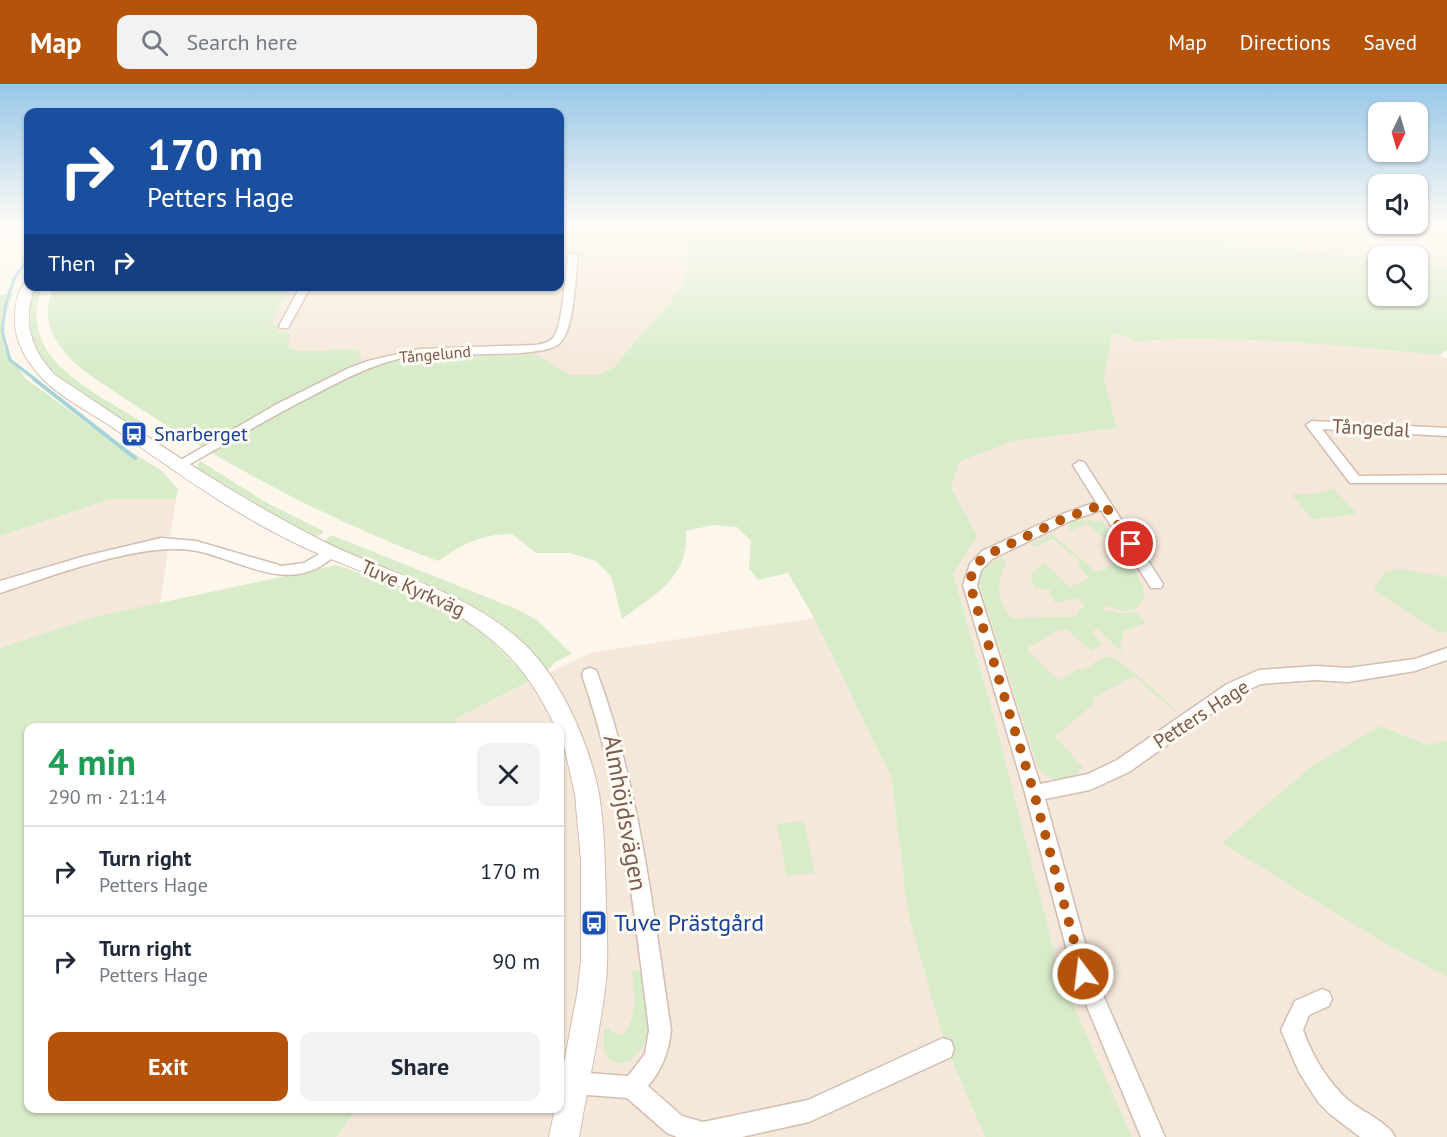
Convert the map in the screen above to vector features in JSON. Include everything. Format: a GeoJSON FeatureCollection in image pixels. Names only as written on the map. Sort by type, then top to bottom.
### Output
{"type":"FeatureCollection","features":[{"type":"Feature","properties":{"kind":"street","name":"Tångelund"},"geometry":{"type":"LineString","coordinates":[[178,465],[281,407],[353,370],[372,363],[419,352],[535,348],[553,343],[558,339],[564,327],[571,273]]}},
{"type":"Feature","properties":{"kind":"street","name":"Tuve Kyrkväg"},"geometry":{"type":"LineString","coordinates":[[27,291],[23,301],[21,325],[28,351],[50,378],[261,518],[331,552],[445,599],[484,622],[514,646],[534,670],[550,695],[572,738],[587,794],[593,861],[594,951],[591,995],[564,1137]]}},
{"type":"Feature","properties":{"kind":"street"},"geometry":{"type":"LineString","coordinates":[[284,326],[303,291]]}},
{"type":"Feature","properties":{"kind":"street","name":"Tångedal"},"geometry":{"type":"LineString","coordinates":[[1447,432],[1312,425],[1355,480],[1447,478]]}},
{"type":"Feature","properties":{"kind":"street"},"geometry":{"type":"LineString","coordinates":[[1079,465],[1156,584]]}},
{"type":"Feature","properties":{"kind":"street"},"geometry":{"type":"LineString","coordinates":[[1104,504],[1065,518],[987,555],[977,562],[971,575],[972,593],[1034,793],[1083,974],[1153,1137]]}},
{"type":"Feature","properties":{"kind":"street"},"geometry":{"type":"LineString","coordinates":[[0,587],[92,559],[162,543],[196,546],[282,571],[299,571],[307,568],[331,552]]}},
{"type":"Feature","properties":{"kind":"street","name":"Petters Hage"},"geometry":{"type":"LineString","coordinates":[[1034,793],[1090,783],[1123,766],[1233,689],[1259,677],[1315,673],[1348,675],[1415,665],[1447,654]]}},
{"type":"Feature","properties":{"kind":"street","name":"Almhöjdsvägen"},"geometry":{"type":"LineString","coordinates":[[590,675],[613,738],[626,797],[660,1030],[658,1053],[646,1073],[632,1087]]}},
{"type":"Feature","properties":{"kind":"street"},"geometry":{"type":"LineString","coordinates":[[1322,999],[1302,1008],[1292,1030],[1301,1058],[1330,1099],[1360,1126],[1383,1137]]}},
{"type":"Feature","properties":{"kind":"street"},"geometry":{"type":"LineString","coordinates":[[574,1083],[632,1087],[675,1125],[703,1134],[809,1111],[943,1049]]}},
{"type":"Feature","properties":{"kind":"shaded area"},"geometry":{"type":"Polygon","coordinates":[[[564,273],[686,273],[686,278],[668,305],[633,343],[616,366],[599,375],[569,375],[533,352],[425,355],[400,358],[364,370],[358,349],[301,351],[289,348],[270,324],[290,291],[564,291],[564,273]]]}},
{"type":"Feature","properties":{"kind":"shaded area"},"geometry":{"type":"Polygon","coordinates":[[[1112,334],[1128,337],[1134,342],[1154,339],[1242,339],[1361,346],[1439,355],[1447,359],[1447,577],[1431,575],[1440,633],[1447,632],[1447,740],[1428,745],[1380,726],[1223,843],[1384,943],[1447,977],[1447,1137],[1132,1137],[1060,975],[993,713],[953,574],[977,536],[951,487],[959,462],[1013,441],[1117,428],[1104,379],[1112,334]]]}},
{"type":"Feature","properties":{"kind":"shaded area"},"geometry":{"type":"Polygon","coordinates":[[[111,499],[176,499],[160,603],[94,617],[0,648],[0,536],[111,499]]]}},
{"type":"Feature","properties":{"kind":"shaded area"},"geometry":{"type":"Polygon","coordinates":[[[814,618],[891,777],[908,914],[945,1045],[985,1137],[336,1137],[354,1113],[564,1113],[564,723],[456,723],[457,718],[590,653],[814,618]]]}},
{"type":"Feature","properties":{"kind":"green space"},"geometry":{"type":"Polygon","coordinates":[[[686,273],[1368,273],[1368,306],[1428,306],[1428,273],[1447,273],[1447,350],[1439,355],[1272,341],[1185,339],[1134,342],[1128,337],[1112,334],[1104,379],[1117,428],[1013,441],[959,462],[951,487],[977,536],[953,574],[993,713],[1060,975],[1132,1137],[985,1137],[945,1045],[908,914],[891,777],[814,618],[788,573],[758,580],[749,568],[751,541],[737,527],[713,525],[686,531],[682,561],[676,573],[658,593],[622,619],[611,576],[596,561],[570,553],[536,553],[512,534],[501,534],[473,541],[438,561],[344,522],[254,477],[167,426],[83,370],[58,343],[49,323],[48,311],[52,291],[290,291],[270,324],[279,325],[278,331],[290,333],[289,348],[301,351],[358,349],[364,369],[400,358],[425,355],[533,352],[569,375],[599,375],[616,366],[633,343],[668,305],[686,278],[686,273]]]}},
{"type":"Feature","properties":{"kind":"green space"},"geometry":{"type":"Polygon","coordinates":[[[33,291],[41,291],[37,313],[40,335],[50,354],[65,371],[84,386],[146,425],[138,429],[75,389],[56,374],[41,356],[31,336],[28,313],[33,291]]]}},
{"type":"Feature","properties":{"kind":"green space"},"geometry":{"type":"Polygon","coordinates":[[[13,293],[5,317],[4,348],[26,379],[99,432],[162,471],[178,489],[176,499],[111,499],[0,536],[0,295],[13,293]]]}},
{"type":"Feature","properties":{"kind":"green space"},"geometry":{"type":"Polygon","coordinates":[[[200,461],[267,503],[323,533],[316,537],[284,522],[199,471],[197,466],[200,461]]]}},
{"type":"Feature","properties":{"kind":"green space"},"geometry":{"type":"Polygon","coordinates":[[[1334,489],[1358,514],[1312,519],[1291,494],[1315,494],[1334,489]]]}},
{"type":"Feature","properties":{"kind":"green space"},"geometry":{"type":"Polygon","coordinates":[[[1077,520],[1103,522],[1135,569],[1143,590],[1144,599],[1135,609],[1123,611],[1103,605],[1103,609],[1120,613],[1136,612],[1146,623],[1122,631],[1124,635],[1121,644],[1122,652],[1097,629],[1092,632],[1102,644],[1091,651],[1068,630],[1058,630],[1026,649],[1059,681],[1078,668],[1082,671],[1100,659],[1111,657],[1116,659],[1146,683],[1178,715],[1134,676],[1094,698],[1093,705],[1055,736],[1083,767],[1073,779],[1058,780],[1045,775],[1038,767],[978,581],[984,567],[1002,557],[1006,563],[1000,578],[999,591],[1003,605],[1012,618],[1076,617],[1078,611],[1086,606],[1076,598],[1055,603],[1049,589],[1036,589],[1030,575],[1044,563],[1070,587],[1090,578],[1077,565],[1080,562],[1053,539],[1035,547],[1030,544],[1051,534],[1097,572],[1123,559],[1113,545],[1087,524],[1070,531],[1068,524],[1077,520]]]}},
{"type":"Feature","properties":{"kind":"green space"},"geometry":{"type":"Polygon","coordinates":[[[331,535],[519,610],[538,621],[572,654],[555,662],[547,671],[531,650],[492,617],[447,593],[324,542],[331,535]]]}},
{"type":"Feature","properties":{"kind":"green space"},"geometry":{"type":"Polygon","coordinates":[[[337,565],[391,584],[444,607],[490,641],[531,681],[457,718],[456,723],[24,723],[24,1113],[354,1113],[336,1137],[0,1137],[0,648],[94,617],[337,565]]]}},
{"type":"Feature","properties":{"kind":"green space"},"geometry":{"type":"Polygon","coordinates":[[[1400,569],[1447,577],[1447,632],[1440,633],[1373,590],[1385,572],[1400,569]]]}},
{"type":"Feature","properties":{"kind":"green space"},"geometry":{"type":"Polygon","coordinates":[[[1380,726],[1428,745],[1447,740],[1447,977],[1384,943],[1222,843],[1312,766],[1380,726]]]}},
{"type":"Feature","properties":{"kind":"green space"},"geometry":{"type":"Polygon","coordinates":[[[804,821],[815,873],[787,876],[777,824],[804,821]]]}},
{"type":"Feature","properties":{"kind":"green space"},"geometry":{"type":"Polygon","coordinates":[[[642,970],[649,1030],[643,1046],[630,1061],[617,1063],[604,1052],[604,1031],[610,1027],[611,1032],[621,1035],[627,1029],[634,1006],[632,971],[642,970]]]}},
{"type":"Feature","properties":{"kind":"waterway"},"geometry":{"type":"LineString","coordinates":[[18,273],[6,303],[2,331],[10,360],[36,380]]}},
{"type":"Feature","properties":{"kind":"waterway"},"geometry":{"type":"LineString","coordinates":[[34,379],[135,458]]}},
{"type":"Feature","properties":{"kind":"place","name":"Snarberget"},"geometry":{"type":"Point","coordinates":[134,434]}},
{"type":"Feature","properties":{"kind":"place","name":"Tuve Prästgård"},"geometry":{"type":"Point","coordinates":[594,923]}},
{"type":"Feature","properties":{"kind":"route"},"geometry":{"type":"LineString","coordinates":[[1083,974],[1034,793],[970,585],[971,575],[977,562],[987,555],[1065,518],[1104,504],[1131,544]]}}]}
